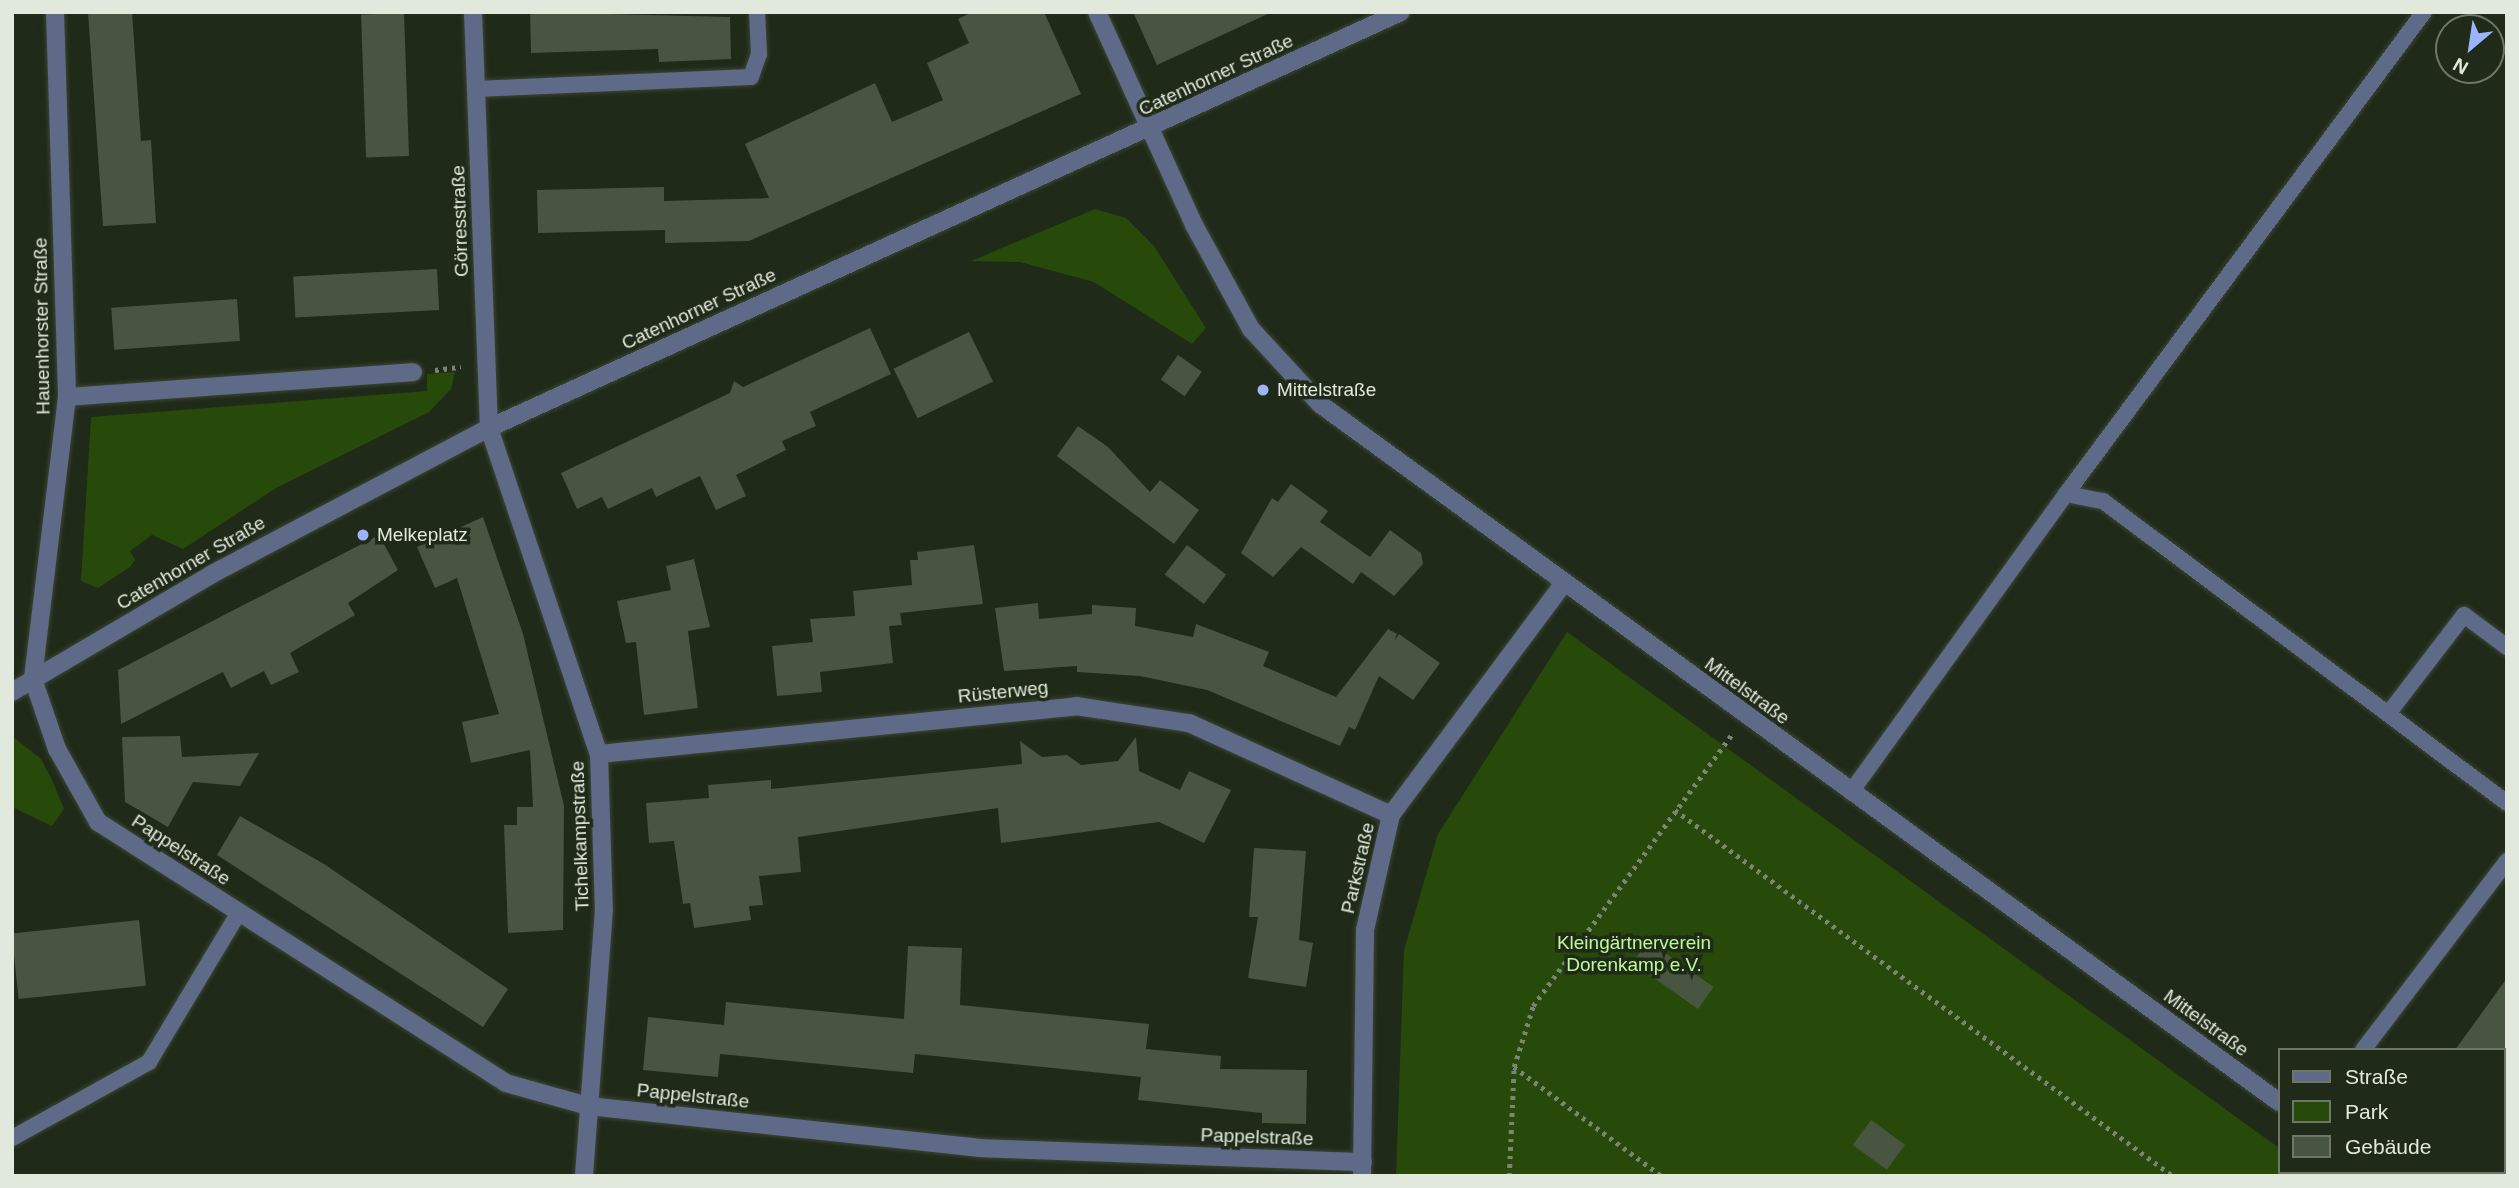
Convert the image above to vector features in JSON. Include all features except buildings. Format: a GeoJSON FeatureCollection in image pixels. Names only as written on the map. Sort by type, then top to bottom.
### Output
{"type":"FeatureCollection","features":[{"type":"Feature","properties":{"kind":"street","name":"Hauenhorster Straße"},"geometry":{"type":"LineString","coordinates":[[33,679],[67,397],[55,12]]}},
{"type":"Feature","properties":{"kind":"street","name":"Görresstraße"},"geometry":{"type":"LineString","coordinates":[[473,12],[489,428]]}},
{"type":"Feature","properties":{"kind":"street","name":"Mittelstraße"},"geometry":{"type":"LineString","coordinates":[[1097,12],[1219,271],[1280,367],[1371,444],[2278,1101]]}},
{"type":"Feature","properties":{"kind":"street","name":"Catenhorner Straße"},"geometry":{"type":"LineString","coordinates":[[12,691],[212,574],[489,428],[1150,129],[1401,12]]}},
{"type":"Feature","properties":{"kind":"street"},"geometry":{"type":"LineString","coordinates":[[67,397],[413,372]]}},
{"type":"Feature","properties":{"kind":"street","name":"Tichelkampstraße"},"geometry":{"type":"LineString","coordinates":[[489,428],[599,754],[604,909],[584,1176]]}},
{"type":"Feature","properties":{"kind":"street","name":"Parkstraße"},"geometry":{"type":"LineString","coordinates":[[1362,1169],[1365,930],[1391,815],[1563,584]]}},
{"type":"Feature","properties":{"kind":"street","name":"Pappelstraße"},"geometry":{"type":"LineString","coordinates":[[33,679],[57,749],[98,822],[506,1083],[588,1106],[979,1148],[1362,1169]]}},
{"type":"Feature","properties":{"kind":"street","name":"Rüsterweg"},"geometry":{"type":"LineString","coordinates":[[599,754],[1076,706],[1189,723],[1391,815]]}},
{"type":"Feature","properties":{"kind":"lane"},"geometry":{"type":"LineString","coordinates":[[476,89],[751,77],[759,54],[757,12]]}},
{"type":"Feature","properties":{"kind":"lane"},"geometry":{"type":"LineString","coordinates":[[1851,792],[2066,494],[2424,12]]}},
{"type":"Feature","properties":{"kind":"lane"},"geometry":{"type":"LineString","coordinates":[[2066,494],[2103,502],[2506,804]]}},
{"type":"Feature","properties":{"kind":"lane"},"geometry":{"type":"LineString","coordinates":[[2388,714],[2464,615],[2507,646]]}},
{"type":"Feature","properties":{"kind":"lane"},"geometry":{"type":"LineString","coordinates":[[2366,1048],[2507,861]]}},
{"type":"Feature","properties":{"kind":"lane"},"geometry":{"type":"LineString","coordinates":[[12,1138],[149,1062],[239,912]]}},
{"type":"Feature","properties":{"kind":"path"},"geometry":{"type":"LineString","coordinates":[[413,372],[486,365]]}},
{"type":"Feature","properties":{"kind":"path"},"geometry":{"type":"LineString","coordinates":[[1509,1176],[1514,1067],[1533,1006],[1745,716]]}},
{"type":"Feature","properties":{"kind":"path"},"geometry":{"type":"LineString","coordinates":[[1675,810],[2173,1176]]}},
{"type":"Feature","properties":{"kind":"path"},"geometry":{"type":"LineString","coordinates":[[1514,1067],[1662,1176]]}},
{"type":"Feature","properties":{"kind":"green space"},"geometry":{"type":"Polygon","coordinates":[[[1095,209],[1126,218],[1154,246],[1206,328],[1192,344],[1094,282],[1020,262],[971,261],[1095,209]]]}},
{"type":"Feature","properties":{"kind":"green space"},"geometry":{"type":"Polygon","coordinates":[[[455,372],[451,389],[429,412],[276,488],[183,549],[152,535],[130,551],[135,560],[130,567],[98,588],[81,581],[91,417],[427,391],[427,374],[455,372]]]}},
{"type":"Feature","properties":{"kind":"green space","name":"Kleingärtnerverein Dorenkamp e.V."},"geometry":{"type":"Polygon","coordinates":[[[1567,632],[2278,1147],[2278,1174],[2318,1176],[1396,1176],[1404,950],[1438,834],[1567,632]]]}},
{"type":"Feature","properties":{"kind":"green space"},"geometry":{"type":"Polygon","coordinates":[[[12,736],[41,759],[52,780],[64,809],[52,826],[12,807],[12,736]]]}},
{"type":"Feature","properties":{"kind":"place","name":"Mittelstraße"},"geometry":{"type":"Point","coordinates":[1263,390]}},
{"type":"Feature","properties":{"kind":"place","name":"Melkeplatz"},"geometry":{"type":"Point","coordinates":[363,535]}}]}
